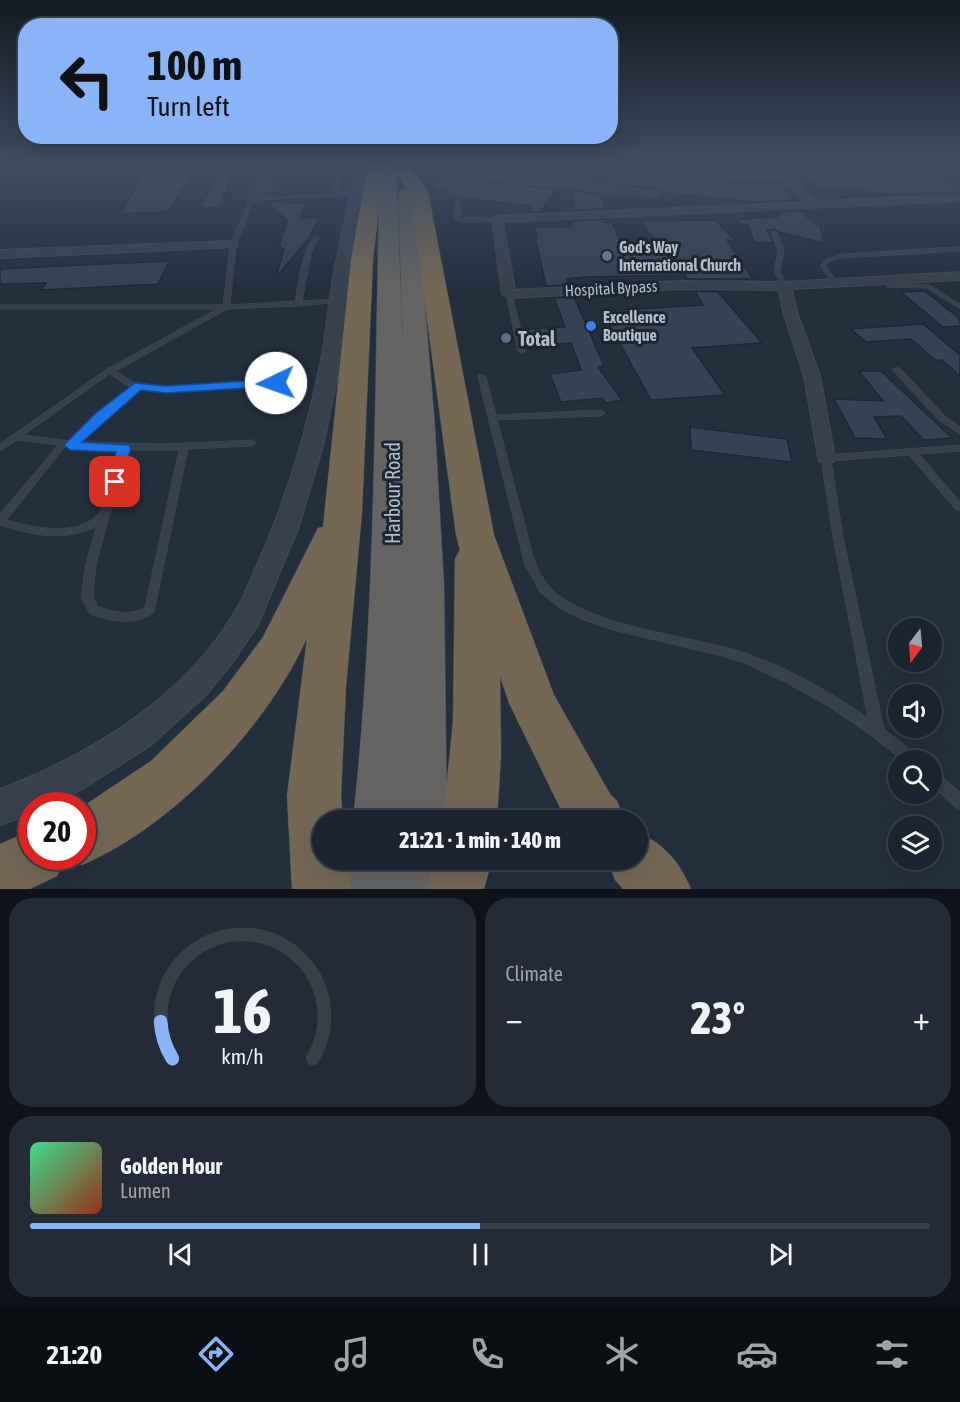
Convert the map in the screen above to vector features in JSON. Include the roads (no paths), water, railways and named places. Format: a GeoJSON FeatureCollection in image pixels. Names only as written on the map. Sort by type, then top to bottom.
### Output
{"type":"FeatureCollection","features":[{"type":"Feature","properties":{"kind":"highway"},"geometry":{"type":"LineString","coordinates":[[321,889],[314,796],[323,686],[344,512],[362,259],[372,205]]}},
{"type":"Feature","properties":{"kind":"highway","name":"Harbour Road"},"geometry":{"type":"LineString","coordinates":[[387,205],[399,244],[419,441],[426,714],[421,810]]}},
{"type":"Feature","properties":{"kind":"highway"},"geometry":{"type":"LineString","coordinates":[[421,205],[475,535],[477,695],[471,810]]}},
{"type":"Feature","properties":{"kind":"highway","name":"Harbour Road"},"geometry":{"type":"LineString","coordinates":[[380,810],[393,611],[392,417],[399,244]]}},
{"type":"Feature","properties":{"kind":"highway"},"geometry":{"type":"LineString","coordinates":[[96,831],[169,779],[240,706],[279,650],[344,512]]}},
{"type":"Feature","properties":{"kind":"highway"},"geometry":{"type":"LineString","coordinates":[[475,535],[533,703],[589,810]]}},
{"type":"Feature","properties":{"kind":"highway"},"geometry":{"type":"LineString","coordinates":[[0,873],[18,865]]}},
{"type":"Feature","properties":{"kind":"highway"},"geometry":{"type":"LineString","coordinates":[[370,889],[373,870]]}},
{"type":"Feature","properties":{"kind":"highway"},"geometry":{"type":"LineString","coordinates":[[413,889],[416,870]]}},
{"type":"Feature","properties":{"kind":"highway"},"geometry":{"type":"LineString","coordinates":[[455,889],[461,870]]}},
{"type":"Feature","properties":{"kind":"highway"},"geometry":{"type":"LineString","coordinates":[[644,870],[662,889]]}},
{"type":"Feature","properties":{"kind":"street","name":"Harbour Road"},"geometry":{"type":"LineString","coordinates":[[0,807],[60,783],[100,761],[157,723],[214,666],[246,621],[280,543],[310,449],[330,365],[338,301],[369,205]]}},
{"type":"Feature","properties":{"kind":"street"},"geometry":{"type":"LineString","coordinates":[[509,294],[496,219],[554,212],[741,205]]}},
{"type":"Feature","properties":{"kind":"street"},"geometry":{"type":"LineString","coordinates":[[0,254],[233,245]]}},
{"type":"Feature","properties":{"kind":"street","name":"Hospital Bypass"},"geometry":{"type":"LineString","coordinates":[[509,294],[679,285],[785,286],[905,282],[960,276]]}},
{"type":"Feature","properties":{"kind":"street"},"geometry":{"type":"LineString","coordinates":[[785,286],[790,312],[812,376],[826,458]]}},
{"type":"Feature","properties":{"kind":"lane"},"geometry":{"type":"LineString","coordinates":[[226,307],[233,245],[249,205]]}},
{"type":"Feature","properties":{"kind":"lane"},"geometry":{"type":"LineString","coordinates":[[457,205],[457,218],[462,220],[496,219]]}},
{"type":"Feature","properties":{"kind":"lane"},"geometry":{"type":"LineString","coordinates":[[774,233],[781,250],[777,272],[785,286]]}},
{"type":"Feature","properties":{"kind":"lane"},"geometry":{"type":"LineString","coordinates":[[298,304],[308,254],[316,237]]}},
{"type":"Feature","properties":{"kind":"lane"},"geometry":{"type":"LineString","coordinates":[[835,283],[823,266],[828,260],[843,256],[960,249]]}},
{"type":"Feature","properties":{"kind":"lane"},"geometry":{"type":"LineString","coordinates":[[889,286],[905,282],[928,286],[960,306]]}},
{"type":"Feature","properties":{"kind":"lane"},"geometry":{"type":"LineString","coordinates":[[509,294],[522,351]]}},
{"type":"Feature","properties":{"kind":"lane"},"geometry":{"type":"LineString","coordinates":[[945,295],[960,294]]}},
{"type":"Feature","properties":{"kind":"lane"},"geometry":{"type":"LineString","coordinates":[[0,307],[226,307],[338,301]]}},
{"type":"Feature","properties":{"kind":"lane"},"geometry":{"type":"LineString","coordinates":[[0,448],[110,371],[226,307]]}},
{"type":"Feature","properties":{"kind":"lane"},"geometry":{"type":"LineString","coordinates":[[897,370],[942,418],[960,431]]}},
{"type":"Feature","properties":{"kind":"lane"},"geometry":{"type":"LineString","coordinates":[[110,371],[139,386],[166,389],[276,383]]}},
{"type":"Feature","properties":{"kind":"lane"},"geometry":{"type":"LineString","coordinates":[[482,377],[530,565],[546,591],[567,608],[593,619],[743,657],[796,680],[877,730],[900,750]]}},
{"type":"Feature","properties":{"kind":"lane"},"geometry":{"type":"LineString","coordinates":[[105,513],[93,525],[75,532],[17,527],[0,521],[67,445],[139,386]]}},
{"type":"Feature","properties":{"kind":"lane"},"geometry":{"type":"LineString","coordinates":[[492,418],[601,412]]}},
{"type":"Feature","properties":{"kind":"lane"},"geometry":{"type":"LineString","coordinates":[[16,437],[67,445],[124,448],[252,442]]}},
{"type":"Feature","properties":{"kind":"lane"},"geometry":{"type":"LineString","coordinates":[[124,448],[91,564],[87,597],[94,611],[134,618],[145,615],[150,609],[184,446]]}},
{"type":"Feature","properties":{"kind":"lane"},"geometry":{"type":"LineString","coordinates":[[877,730],[838,537],[826,458],[960,447]]}},
{"type":"Feature","properties":{"kind":"lane"},"geometry":{"type":"LineString","coordinates":[[911,451],[960,508]]}},
{"type":"Feature","properties":{"kind":"lane"},"geometry":{"type":"LineString","coordinates":[[942,786],[960,802]]}},
{"type":"Feature","properties":{"kind":"place","name":"God's Way International Church"},"geometry":{"type":"Point","coordinates":[607,256]}},
{"type":"Feature","properties":{"kind":"place","name":"Excellence Boutique"},"geometry":{"type":"Point","coordinates":[591,326]}},
{"type":"Feature","properties":{"kind":"place","name":"Total"},"geometry":{"type":"Point","coordinates":[506,338]}}]}
